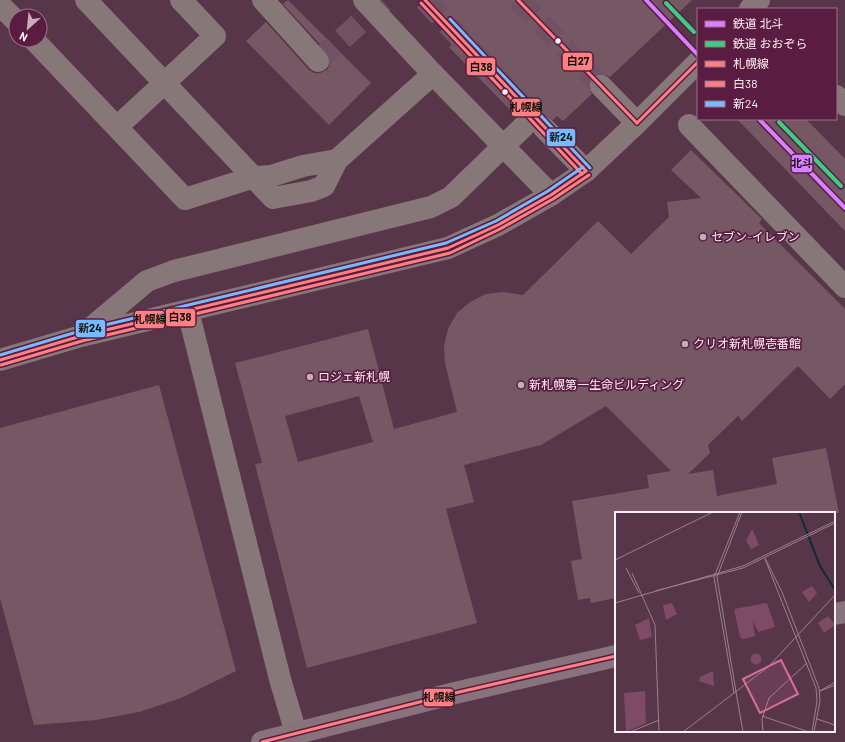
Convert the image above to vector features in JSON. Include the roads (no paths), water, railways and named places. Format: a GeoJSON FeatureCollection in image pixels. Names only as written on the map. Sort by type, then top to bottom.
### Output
{"type":"FeatureCollection","features":[{"type":"Feature","properties":{"kind":"highway"},"geometry":{"type":"LineString","coordinates":[[835,614],[845,612]]}},
{"type":"Feature","properties":{"kind":"highway"},"geometry":{"type":"LineString","coordinates":[[262,742],[455,693],[615,656]]}},
{"type":"Feature","properties":{"kind":"street"},"geometry":{"type":"LineString","coordinates":[[86,0],[254,177]]}},
{"type":"Feature","properties":{"kind":"street"},"geometry":{"type":"LineString","coordinates":[[117,127],[215,36],[181,0]]}},
{"type":"Feature","properties":{"kind":"street"},"geometry":{"type":"LineString","coordinates":[[263,0],[318,61]]}},
{"type":"Feature","properties":{"kind":"street"},"geometry":{"type":"LineString","coordinates":[[364,0],[433,74],[551,195]]}},
{"type":"Feature","properties":{"kind":"street"},"geometry":{"type":"LineString","coordinates":[[0,5],[8,13]]}},
{"type":"Feature","properties":{"kind":"street"},"geometry":{"type":"LineString","coordinates":[[42,48],[185,199],[254,177],[271,176],[303,166],[337,160],[433,74]]}},
{"type":"Feature","properties":{"kind":"street"},"geometry":{"type":"LineString","coordinates":[[0,360],[80,336],[448,248],[498,225],[551,195],[586,171],[697,63]]}},
{"type":"Feature","properties":{"kind":"street"},"geometry":{"type":"LineString","coordinates":[[601,86],[637,123]]}},
{"type":"Feature","properties":{"kind":"street"},"geometry":{"type":"LineString","coordinates":[[837,97],[845,105]]}},
{"type":"Feature","properties":{"kind":"street"},"geometry":{"type":"LineString","coordinates":[[689,125],[845,287]]}},
{"type":"Feature","properties":{"kind":"street"},"geometry":{"type":"LineString","coordinates":[[80,336],[147,281],[174,271],[431,207],[451,197],[535,127],[586,171]]}},
{"type":"Feature","properties":{"kind":"street"},"geometry":{"type":"LineString","coordinates":[[188,311],[280,679],[296,733]]}},
{"type":"Feature","properties":{"kind":"tunnel"},"geometry":{"type":"LineString","coordinates":[[318,61],[385,0]]}},
{"type":"Feature","properties":{"kind":"tunnel"},"geometry":{"type":"LineString","coordinates":[[425,0],[544,128]]}},
{"type":"Feature","properties":{"kind":"tunnel"},"geometry":{"type":"LineString","coordinates":[[518,0],[601,86]]}},
{"type":"Feature","properties":{"kind":"rail line","name":"北斗"},"geometry":{"type":"LineString","coordinates":[[646,0],[697,54]]}},
{"type":"Feature","properties":{"kind":"rail line","name":"おおぞら"},"geometry":{"type":"LineString","coordinates":[[666,3],[694,32]]}},
{"type":"Feature","properties":{"kind":"rail line","name":"北斗"},"geometry":{"type":"LineString","coordinates":[[760,120],[845,208]]}},
{"type":"Feature","properties":{"kind":"rail line","name":"おおぞら"},"geometry":{"type":"LineString","coordinates":[[779,122],[841,186]]}},
{"type":"Feature","properties":{"kind":"place","name":"セブン-イレブン"},"geometry":{"type":"Point","coordinates":[703,237]}},
{"type":"Feature","properties":{"kind":"place","name":"クリオ新札幌壱番館"},"geometry":{"type":"Point","coordinates":[685,344]}},
{"type":"Feature","properties":{"kind":"place","name":"ロジェ新札幌"},"geometry":{"type":"Point","coordinates":[310,377]}},
{"type":"Feature","properties":{"kind":"place","name":"新札幌第一生命ビルディング"},"geometry":{"type":"Point","coordinates":[521,385]}}]}
